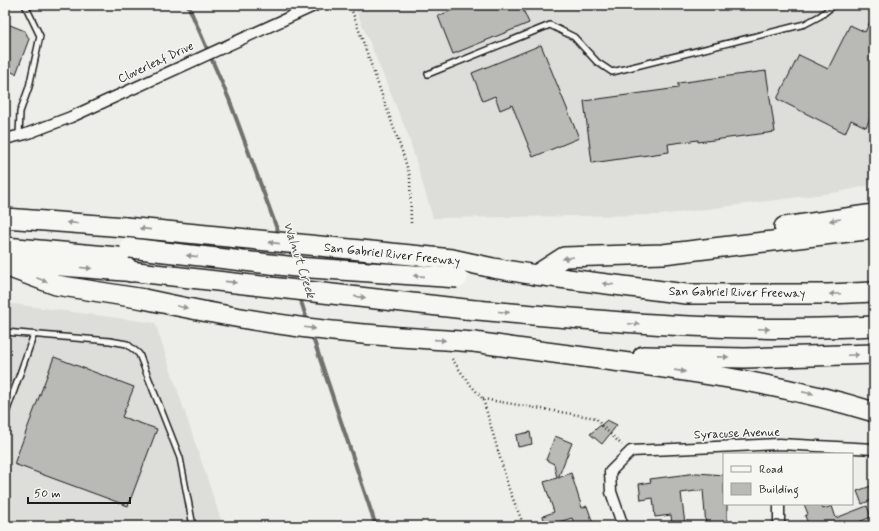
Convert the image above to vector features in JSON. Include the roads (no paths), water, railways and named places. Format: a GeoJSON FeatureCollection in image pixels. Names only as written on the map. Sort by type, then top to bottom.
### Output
{"type":"FeatureCollection","features":[{"type":"Feature","properties":{"kind":"highway"},"geometry":{"type":"LineString","coordinates":[[662,254],[694,241],[874,214]]}},
{"type":"Feature","properties":{"kind":"highway","name":"San Gabriel River Freeway"},"geometry":{"type":"LineString","coordinates":[[5,218],[125,227],[452,259],[492,268],[536,275],[686,294],[828,294],[874,292]]}},
{"type":"Feature","properties":{"kind":"highway"},"geometry":{"type":"LineString","coordinates":[[536,275],[564,257],[662,254],[874,229]]}},
{"type":"Feature","properties":{"kind":"highway"},"geometry":{"type":"LineString","coordinates":[[5,238],[130,248],[296,267],[458,278],[492,268]]}},
{"type":"Feature","properties":{"kind":"highway"},"geometry":{"type":"LineString","coordinates":[[5,246],[118,257],[134,272]]}},
{"type":"Feature","properties":{"kind":"highway"},"geometry":{"type":"LineString","coordinates":[[5,261],[134,272],[465,309],[626,323],[773,330],[874,326]]}},
{"type":"Feature","properties":{"kind":"highway"},"geometry":{"type":"LineString","coordinates":[[5,266],[56,285],[144,299],[200,311],[277,324],[352,333],[474,342],[739,380],[815,395],[874,412]]}},
{"type":"Feature","properties":{"kind":"highway"},"geometry":{"type":"LineString","coordinates":[[558,355],[745,358],[874,354]]}},
{"type":"Feature","properties":{"kind":"street","name":"Cloverleaf Drive"},"geometry":{"type":"LineString","coordinates":[[5,139],[19,136],[71,117],[316,5]]}},
{"type":"Feature","properties":{"kind":"street","name":"Syracuse Avenue"},"geometry":{"type":"LineString","coordinates":[[623,526],[611,492],[610,472],[631,451],[874,449]]}},
{"type":"Feature","properties":{"kind":"street"},"geometry":{"type":"LineString","coordinates":[[779,505],[779,526]]}},
{"type":"Feature","properties":{"kind":"lane"},"geometry":{"type":"LineString","coordinates":[[19,136],[20,112],[29,87],[40,36],[25,5]]}},
{"type":"Feature","properties":{"kind":"lane"},"geometry":{"type":"LineString","coordinates":[[428,74],[550,25],[574,37],[596,62],[612,72],[805,24],[820,16],[834,5]]}},
{"type":"Feature","properties":{"kind":"lane"},"geometry":{"type":"LineString","coordinates":[[5,332],[128,344],[139,354],[180,458],[193,526]]}},
{"type":"Feature","properties":{"kind":"lane"},"geometry":{"type":"LineString","coordinates":[[5,416],[34,334]]}},
{"type":"Feature","properties":{"kind":"waterway","name":"Walnut Creek"},"geometry":{"type":"LineString","coordinates":[[188,5],[229,99],[280,237]]}},
{"type":"Feature","properties":{"kind":"waterway","name":"Walnut Creek"},"geometry":{"type":"LineString","coordinates":[[299,295],[308,323]]}},
{"type":"Feature","properties":{"kind":"waterway","name":"Walnut Creek"},"geometry":{"type":"LineString","coordinates":[[312,335],[376,526]]}}]}
